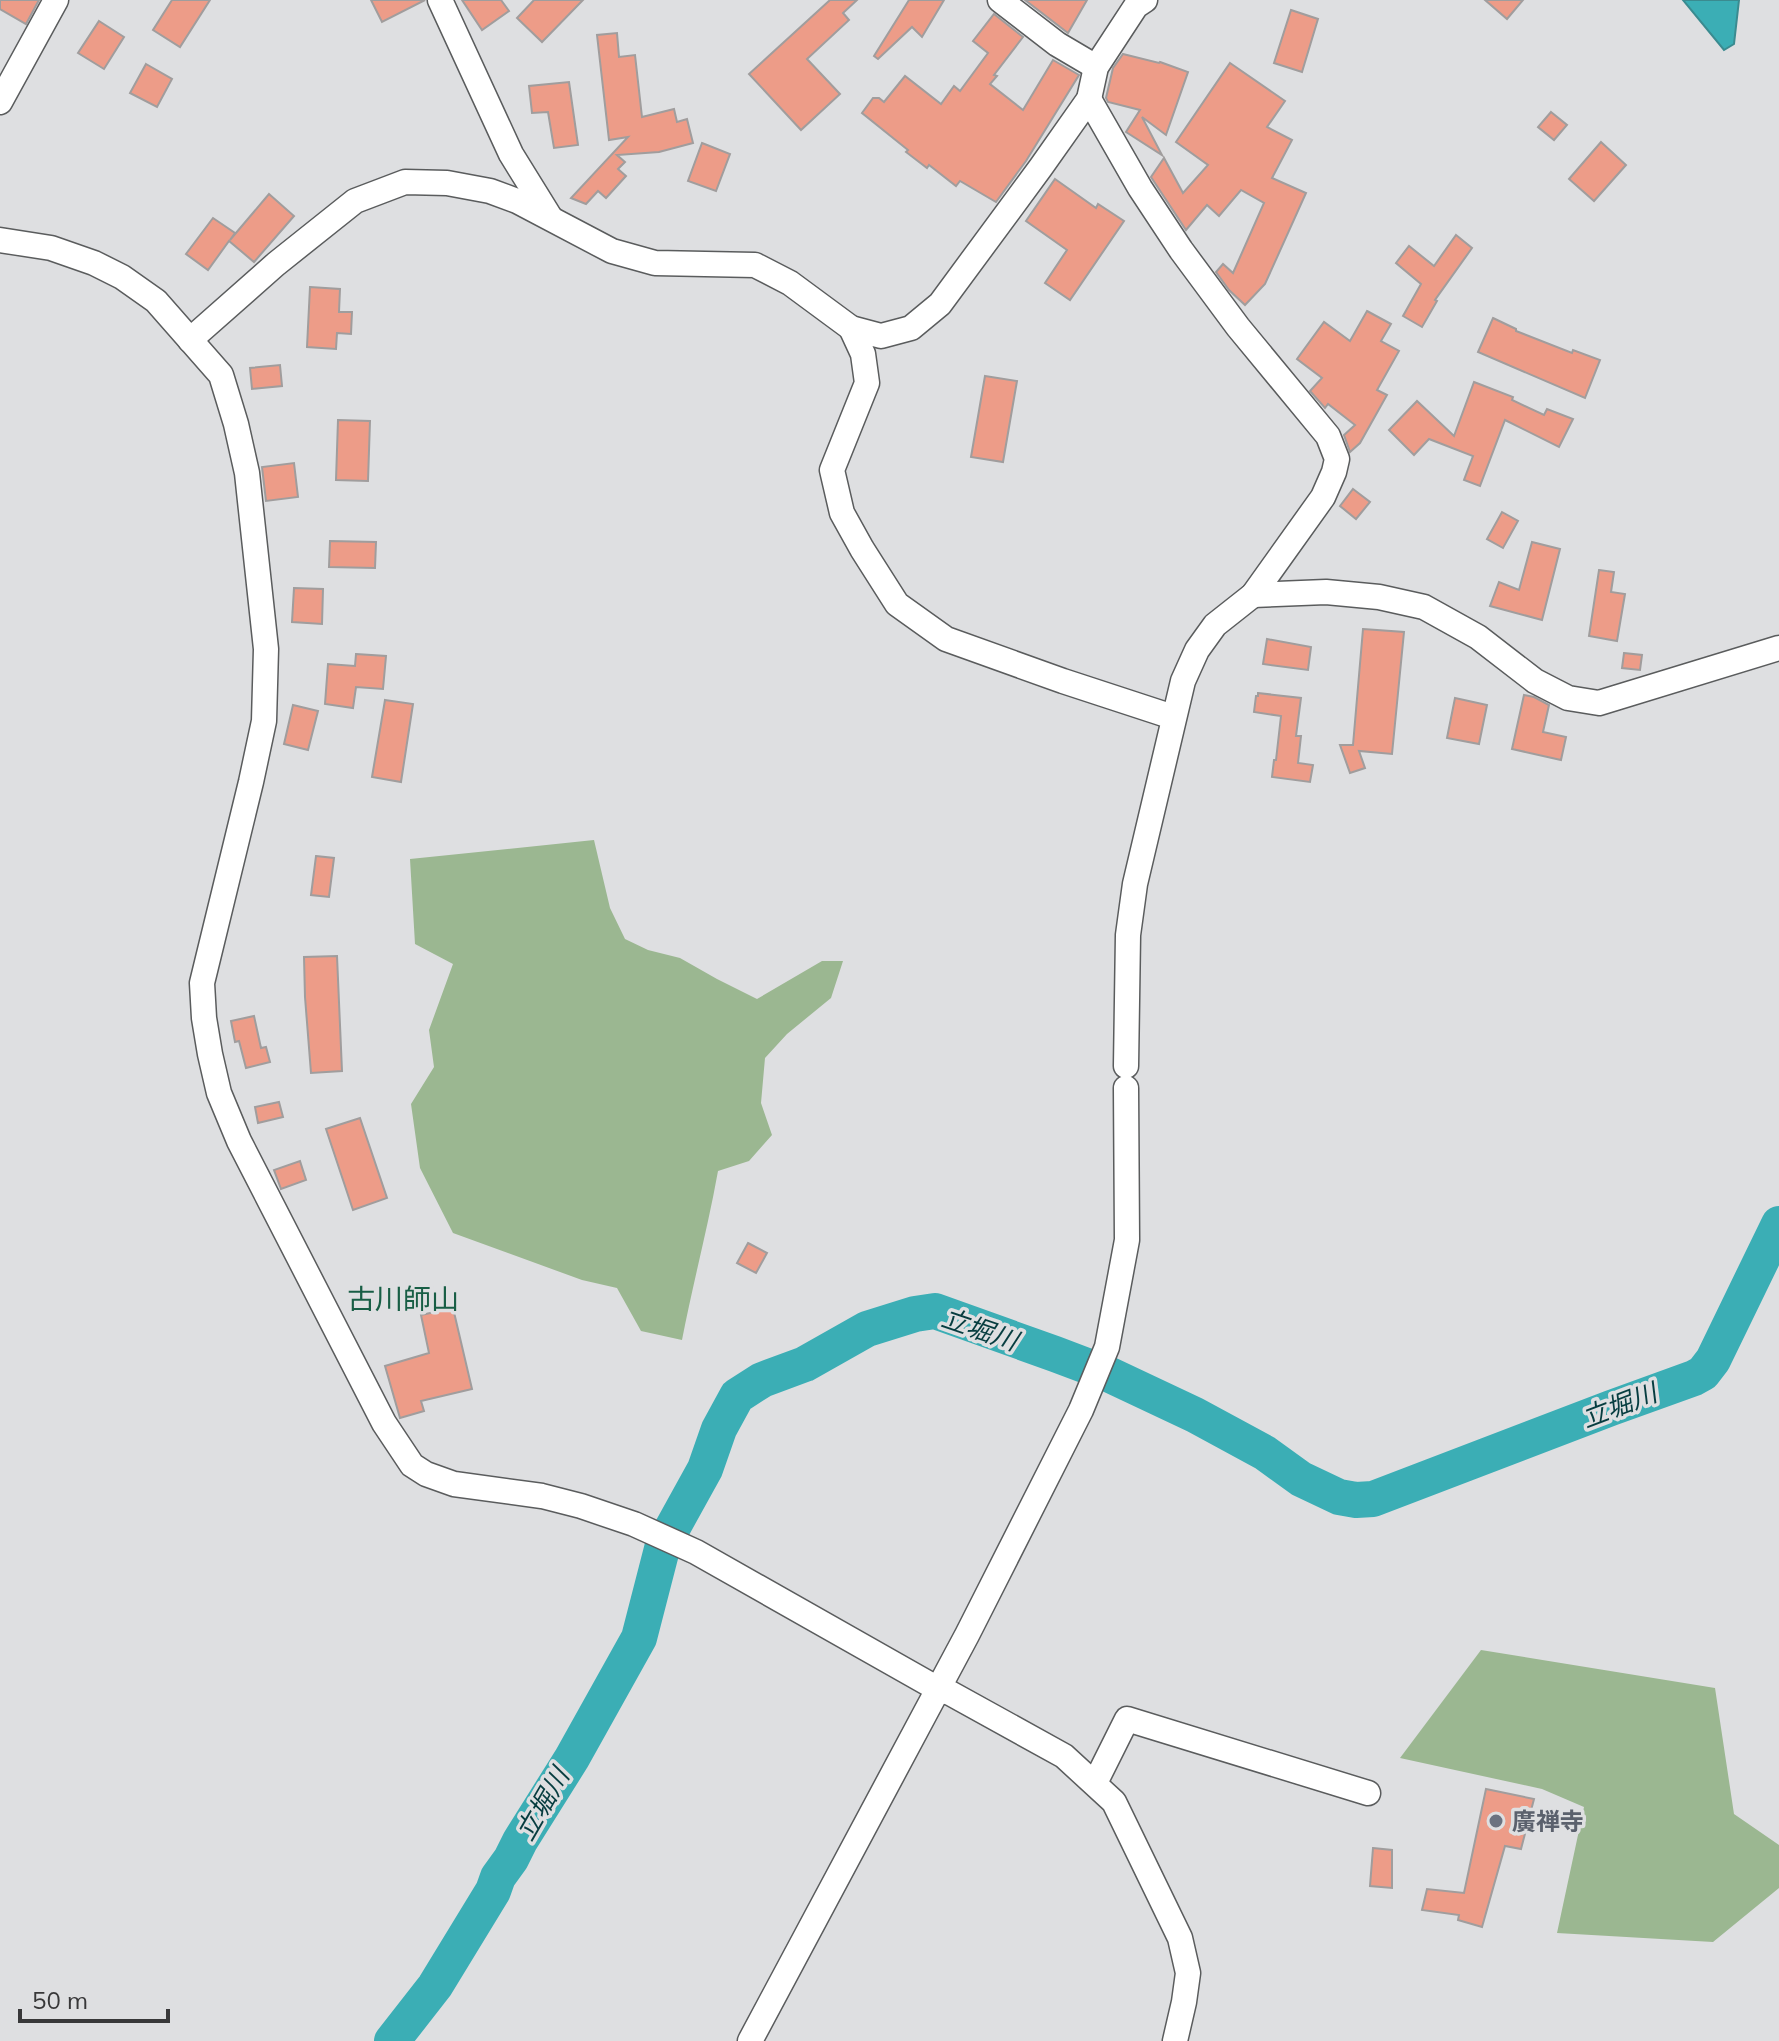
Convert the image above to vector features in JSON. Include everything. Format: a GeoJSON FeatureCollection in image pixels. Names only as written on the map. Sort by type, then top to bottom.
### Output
{"type":"FeatureCollection","features":[{"type":"Feature","properties":{"kind":"street"},"geometry":{"type":"LineString","coordinates":[[0,102],[56,0]]}},
{"type":"Feature","properties":{"kind":"street"},"geometry":{"type":"LineString","coordinates":[[440,0],[511,154],[552,219]]}},
{"type":"Feature","properties":{"kind":"street"},"geometry":{"type":"LineString","coordinates":[[1000,0],[1057,44],[1096,67]]}},
{"type":"Feature","properties":{"kind":"street"},"geometry":{"type":"LineString","coordinates":[[190,340],[276,264],[355,201],[405,182],[447,183],[490,191],[517,201],[612,251],[655,263],[755,265],[790,283],[851,328],[881,336],[911,328],[940,304],[1041,167],[1089,99],[1096,67],[1136,6],[1145,0]]}},
{"type":"Feature","properties":{"kind":"street"},"geometry":{"type":"LineString","coordinates":[[750,2041],[938,1689],[1081,1410],[1107,1347],[1127,1240],[1128,935],[1135,884],[1173,717],[1183,681],[1197,650],[1215,625],[1253,595],[1323,497],[1337,459],[1328,436],[1238,327],[1181,250],[1140,188],[1089,99]]}},
{"type":"Feature","properties":{"kind":"street"},"geometry":{"type":"LineString","coordinates":[[0,240],[51,248],[122,277],[156,301],[221,375],[247,473],[266,649],[264,721],[202,983],[204,1018],[219,1093],[239,1141],[384,1423],[412,1465],[426,1474],[454,1484],[542,1496],[634,1524],[696,1552],[938,1689],[1064,1756],[1114,1802],[1180,1938],[1188,1973],[1175,2041]]}},
{"type":"Feature","properties":{"kind":"street"},"geometry":{"type":"LineString","coordinates":[[851,328],[863,354],[867,383],[832,470],[842,513],[897,604],[946,639],[1173,717]]}},
{"type":"Feature","properties":{"kind":"street"},"geometry":{"type":"LineString","coordinates":[[1253,595],[1326,592],[1379,597],[1424,607],[1478,637],[1535,681],[1568,698],[1599,703],[1779,648]]}},
{"type":"Feature","properties":{"kind":"street"},"geometry":{"type":"LineString","coordinates":[[1095,1783],[1127,1719],[1368,1793]]}},
{"type":"Feature","properties":{"kind":"green space"},"geometry":{"type":"Polygon","coordinates":[[[594,840],[610,908],[625,939],[648,950],[680,958],[757,999],[822,961],[843,961],[831,998],[787,1034],[765,1058],[761,1103],[772,1135],[749,1161],[718,1171],[682,1340],[641,1331],[617,1288],[582,1280],[453,1233],[420,1168],[411,1104],[434,1067],[429,1030],[453,964],[415,944],[410,859],[594,840]]]}},
{"type":"Feature","properties":{"kind":"green space"},"geometry":{"type":"Polygon","coordinates":[[[1481,1650],[1715,1688],[1734,1814],[1779,1845],[1779,1888],[1713,1942],[1557,1933],[1584,1807],[1542,1789],[1400,1758],[1481,1650]]]}},
{"type":"Feature","properties":{"kind":"water"},"geometry":{"type":"Polygon","coordinates":[[[1683,0],[1739,0],[1734,44],[1724,50],[1683,0]]]}},
{"type":"Feature","properties":{"kind":"building"},"geometry":{"type":"Polygon","coordinates":[[[0,0],[39,0],[26,24],[0,9],[0,0]]]}},
{"type":"Feature","properties":{"kind":"building"},"geometry":{"type":"Polygon","coordinates":[[[172,0],[210,0],[180,47],[153,30],[172,0]]]}},
{"type":"Feature","properties":{"kind":"building"},"geometry":{"type":"Polygon","coordinates":[[[371,0],[425,0],[382,22],[371,0]]]}},
{"type":"Feature","properties":{"kind":"building"},"geometry":{"type":"Polygon","coordinates":[[[462,0],[501,0],[509,11],[482,30],[462,0]]]}},
{"type":"Feature","properties":{"kind":"building"},"geometry":{"type":"Polygon","coordinates":[[[534,0],[583,0],[542,42],[517,18],[534,0]]]}},
{"type":"Feature","properties":{"kind":"building"},"geometry":{"type":"Polygon","coordinates":[[[830,0],[857,0],[843,13],[849,20],[807,59],[840,94],[801,130],[749,74],[830,0]]]}},
{"type":"Feature","properties":{"kind":"building"},"geometry":{"type":"Polygon","coordinates":[[[909,0],[944,0],[922,37],[912,27],[878,59],[874,56],[909,0]]]}},
{"type":"Feature","properties":{"kind":"building"},"geometry":{"type":"Polygon","coordinates":[[[1025,0],[1087,0],[1068,33],[1025,0]]]}},
{"type":"Feature","properties":{"kind":"building"},"geometry":{"type":"Polygon","coordinates":[[[1485,0],[1523,0],[1507,19],[1485,0]]]}},
{"type":"Feature","properties":{"kind":"building"},"geometry":{"type":"Polygon","coordinates":[[[1291,10],[1318,19],[1302,72],[1274,63],[1291,10]]]}},
{"type":"Feature","properties":{"kind":"building"},"geometry":{"type":"Polygon","coordinates":[[[994,14],[1023,37],[990,84],[1023,110],[1053,60],[1079,75],[1026,161],[996,202],[960,181],[956,186],[929,165],[927,168],[862,113],[873,98],[884,102],[905,76],[941,104],[954,86],[960,91],[988,53],[973,41],[994,14]]]}},
{"type":"Feature","properties":{"kind":"building"},"geometry":{"type":"Polygon","coordinates":[[[99,21],[124,37],[104,69],[78,53],[99,21]]]}},
{"type":"Feature","properties":{"kind":"building"},"geometry":{"type":"Polygon","coordinates":[[[617,33],[619,57],[635,55],[642,117],[674,109],[677,122],[687,119],[693,143],[659,152],[617,155],[625,162],[618,169],[626,176],[606,198],[598,191],[586,204],[571,198],[628,137],[609,140],[597,35],[617,33]]]}},
{"type":"Feature","properties":{"kind":"building"},"geometry":{"type":"Polygon","coordinates":[[[1123,54],[1188,72],[1166,135],[1142,117],[1162,155],[1126,132],[1140,110],[1108,102],[1106,98],[1113,68],[1123,54]]]}},
{"type":"Feature","properties":{"kind":"building"},"geometry":{"type":"Polygon","coordinates":[[[1230,63],[1285,101],[1267,127],[1292,140],[1272,178],[1306,193],[1265,284],[1245,305],[1216,272],[1223,264],[1233,273],[1264,203],[1241,190],[1219,216],[1207,205],[1186,230],[1151,177],[1164,158],[1183,193],[1208,165],[1176,142],[1230,63]]]}},
{"type":"Feature","properties":{"kind":"building"},"geometry":{"type":"Polygon","coordinates":[[[146,64],[172,79],[157,107],[130,93],[146,64]]]}},
{"type":"Feature","properties":{"kind":"building"},"geometry":{"type":"Polygon","coordinates":[[[569,82],[578,145],[554,148],[548,112],[532,113],[529,86],[569,82]]]}},
{"type":"Feature","properties":{"kind":"building"},"geometry":{"type":"Polygon","coordinates":[[[1551,112],[1567,125],[1554,140],[1538,127],[1551,112]]]}},
{"type":"Feature","properties":{"kind":"building"},"geometry":{"type":"Polygon","coordinates":[[[1601,142],[1626,165],[1594,201],[1569,179],[1601,142]]]}},
{"type":"Feature","properties":{"kind":"building"},"geometry":{"type":"Polygon","coordinates":[[[702,143],[730,154],[716,191],[688,181],[702,143]]]}},
{"type":"Feature","properties":{"kind":"building"},"geometry":{"type":"Polygon","coordinates":[[[1055,179],[1096,208],[1098,204],[1124,221],[1070,300],[1045,283],[1067,250],[1026,221],[1055,179]]]}},
{"type":"Feature","properties":{"kind":"building"},"geometry":{"type":"Polygon","coordinates":[[[269,194],[294,216],[254,262],[229,241],[208,270],[186,254],[213,218],[235,233],[230,240],[269,194]]]}},
{"type":"Feature","properties":{"kind":"building"},"geometry":{"type":"Polygon","coordinates":[[[1456,235],[1472,248],[1435,300],[1422,327],[1403,316],[1421,284],[1396,263],[1409,246],[1434,266],[1456,235]]]}},
{"type":"Feature","properties":{"kind":"building"},"geometry":{"type":"Polygon","coordinates":[[[310,287],[340,289],[339,312],[352,312],[351,334],[337,333],[336,349],[307,347],[310,287]]]}},
{"type":"Feature","properties":{"kind":"building"},"geometry":{"type":"Polygon","coordinates":[[[1367,311],[1391,324],[1381,341],[1399,351],[1377,390],[1387,395],[1360,443],[1350,452],[1344,435],[1355,425],[1328,404],[1325,408],[1310,391],[1322,378],[1297,359],[1324,322],[1350,341],[1367,311]]]}},
{"type":"Feature","properties":{"kind":"building"},"geometry":{"type":"Polygon","coordinates":[[[1493,318],[1516,331],[1572,353],[1573,350],[1600,360],[1585,398],[1478,352],[1493,318]]]}},
{"type":"Feature","properties":{"kind":"building"},"geometry":{"type":"Polygon","coordinates":[[[280,365],[282,386],[252,389],[250,368],[280,365]]]}},
{"type":"Feature","properties":{"kind":"building"},"geometry":{"type":"Polygon","coordinates":[[[985,376],[1017,381],[1003,462],[971,457],[985,376]]]}},
{"type":"Feature","properties":{"kind":"building"},"geometry":{"type":"Polygon","coordinates":[[[1474,382],[1513,397],[1512,400],[1544,415],[1547,409],[1573,419],[1559,447],[1505,420],[1480,486],[1464,480],[1473,456],[1429,439],[1414,455],[1389,430],[1417,401],[1454,436],[1474,382]]]}},
{"type":"Feature","properties":{"kind":"building"},"geometry":{"type":"Polygon","coordinates":[[[338,420],[370,421],[368,481],[336,480],[338,420]]]}},
{"type":"Feature","properties":{"kind":"building"},"geometry":{"type":"Polygon","coordinates":[[[294,463],[298,497],[266,501],[262,467],[294,463]]]}},
{"type":"Feature","properties":{"kind":"building"},"geometry":{"type":"Polygon","coordinates":[[[1353,489],[1370,502],[1356,519],[1340,506],[1353,489]]]}},
{"type":"Feature","properties":{"kind":"building"},"geometry":{"type":"Polygon","coordinates":[[[1502,512],[1518,521],[1503,548],[1487,539],[1502,512]]]}},
{"type":"Feature","properties":{"kind":"building"},"geometry":{"type":"Polygon","coordinates":[[[330,541],[376,542],[375,568],[329,567],[330,541]]]}},
{"type":"Feature","properties":{"kind":"building"},"geometry":{"type":"Polygon","coordinates":[[[1532,542],[1560,549],[1542,620],[1490,606],[1499,582],[1519,590],[1532,542]]]}},
{"type":"Feature","properties":{"kind":"building"},"geometry":{"type":"Polygon","coordinates":[[[1599,570],[1614,572],[1611,592],[1625,594],[1617,641],[1589,636],[1599,570]]]}},
{"type":"Feature","properties":{"kind":"building"},"geometry":{"type":"Polygon","coordinates":[[[294,588],[323,589],[322,624],[292,622],[294,588]]]}},
{"type":"Feature","properties":{"kind":"building"},"geometry":{"type":"Polygon","coordinates":[[[1363,629],[1404,632],[1392,754],[1359,751],[1365,768],[1350,773],[1340,745],[1353,745],[1363,629]]]}},
{"type":"Feature","properties":{"kind":"building"},"geometry":{"type":"Polygon","coordinates":[[[1267,639],[1311,647],[1308,670],[1263,664],[1267,639]]]}},
{"type":"Feature","properties":{"kind":"building"},"geometry":{"type":"Polygon","coordinates":[[[1624,653],[1642,655],[1640,670],[1622,668],[1624,653]]]}},
{"type":"Feature","properties":{"kind":"building"},"geometry":{"type":"Polygon","coordinates":[[[356,654],[386,656],[383,689],[356,687],[353,708],[325,704],[328,664],[355,666],[356,654]]]}},
{"type":"Feature","properties":{"kind":"building"},"geometry":{"type":"Polygon","coordinates":[[[1258,693],[1301,698],[1296,736],[1301,736],[1298,763],[1313,765],[1310,782],[1272,777],[1281,716],[1254,712],[1258,693]]]}},
{"type":"Feature","properties":{"kind":"building"},"geometry":{"type":"Polygon","coordinates":[[[1524,695],[1549,705],[1543,732],[1566,737],[1561,760],[1512,749],[1524,695]]]}},
{"type":"Feature","properties":{"kind":"building"},"geometry":{"type":"Polygon","coordinates":[[[1455,698],[1487,705],[1479,744],[1447,738],[1455,698]]]}},
{"type":"Feature","properties":{"kind":"building"},"geometry":{"type":"Polygon","coordinates":[[[385,700],[413,704],[401,782],[372,777],[385,700]]]}},
{"type":"Feature","properties":{"kind":"building"},"geometry":{"type":"Polygon","coordinates":[[[293,705],[318,711],[308,750],[284,744],[293,705]]]}},
{"type":"Feature","properties":{"kind":"building"},"geometry":{"type":"Polygon","coordinates":[[[316,856],[334,858],[329,897],[311,895],[316,856]]]}},
{"type":"Feature","properties":{"kind":"building"},"geometry":{"type":"Polygon","coordinates":[[[337,956],[342,1071],[311,1073],[304,957],[337,956]]]}},
{"type":"Feature","properties":{"kind":"building"},"geometry":{"type":"Polygon","coordinates":[[[254,1016],[261,1048],[266,1047],[270,1062],[246,1068],[239,1041],[235,1042],[231,1021],[254,1016]]]}},
{"type":"Feature","properties":{"kind":"building"},"geometry":{"type":"Polygon","coordinates":[[[279,1102],[283,1117],[258,1123],[255,1107],[279,1102]]]}},
{"type":"Feature","properties":{"kind":"building"},"geometry":{"type":"Polygon","coordinates":[[[360,1118],[387,1198],[353,1210],[326,1129],[360,1118]]]}},
{"type":"Feature","properties":{"kind":"building"},"geometry":{"type":"Polygon","coordinates":[[[300,1161],[306,1180],[281,1189],[274,1170],[300,1161]]]}},
{"type":"Feature","properties":{"kind":"building"},"geometry":{"type":"Polygon","coordinates":[[[748,1243],[767,1253],[756,1273],[737,1263],[748,1243]]]}},
{"type":"Feature","properties":{"kind":"building"},"geometry":{"type":"Polygon","coordinates":[[[453,1308],[472,1389],[421,1401],[424,1411],[400,1418],[385,1366],[429,1353],[421,1315],[453,1308]]]}},
{"type":"Feature","properties":{"kind":"building"},"geometry":{"type":"Polygon","coordinates":[[[1486,1789],[1534,1799],[1521,1849],[1505,1846],[1482,1927],[1458,1920],[1459,1915],[1422,1910],[1427,1889],[1464,1893],[1486,1789]]]}},
{"type":"Feature","properties":{"kind":"building"},"geometry":{"type":"Polygon","coordinates":[[[1373,1848],[1392,1850],[1392,1888],[1370,1886],[1373,1848]]]}},
{"type":"Feature","properties":{"kind":"waterway","name":"立堀川"},"geometry":{"type":"LineString","coordinates":[[392,2041],[435,1986],[572,1758],[639,1638],[663,1545],[705,1469],[719,1429],[737,1396],[762,1380],[805,1364],[867,1329],[935,1311],[1108,1374],[1195,1415],[1265,1453],[1301,1479],[1339,1497],[1373,1499],[1703,1373],[1713,1360],[1779,1224]]}},
{"type":"Feature","properties":{"kind":"place","name":"廣禅寺"},"geometry":{"type":"Point","coordinates":[1496,1821]}},
{"type":"Feature","properties":{"kind":"district","name":"古川師山"},"geometry":{"type":"Point","coordinates":[403,1298]}}]}
